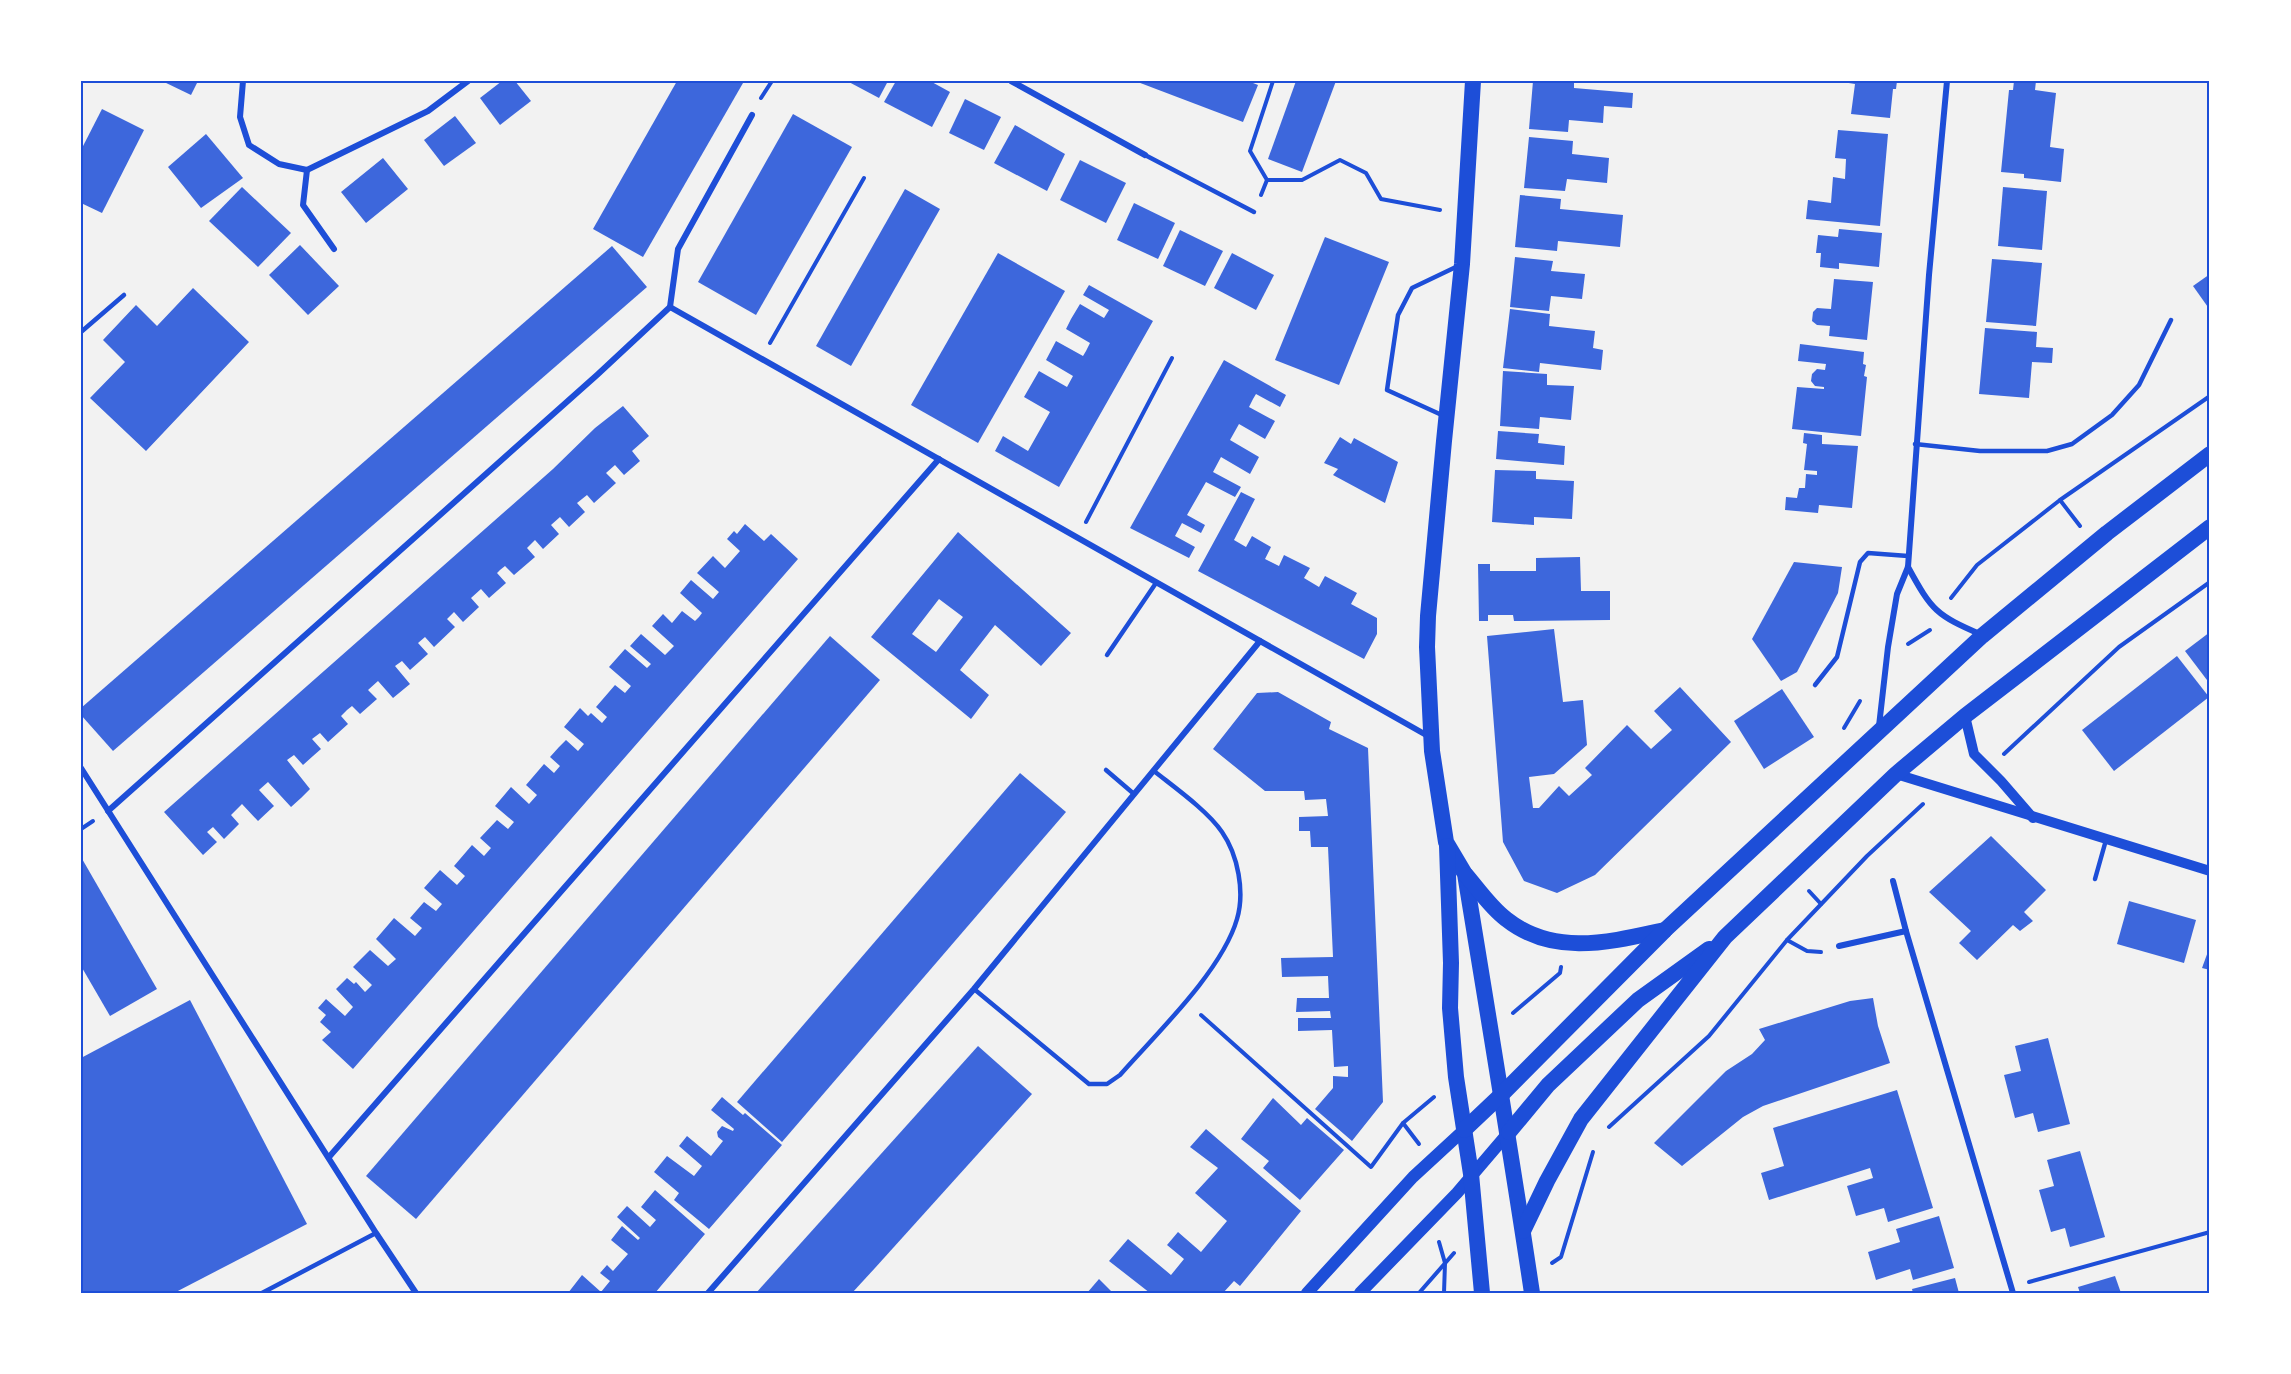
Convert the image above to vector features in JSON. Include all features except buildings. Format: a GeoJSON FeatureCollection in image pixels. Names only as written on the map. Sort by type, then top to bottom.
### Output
{"type":"FeatureCollection","features":[{"type":"Feature","properties":{"kind":"highway"},"geometry":{"type":"LineString","coordinates":[[1473,81],[1462,264],[1446,417],[1427,647],[1431,738],[1446,842],[1451,963],[1450,1008],[1456,1077],[1471,1174],[1482,1293]]}},
{"type":"Feature","properties":{"kind":"highway"},"geometry":{"type":"LineString","coordinates":[[1464,1130],[1665,930],[1982,636],[2093,545],[2210,454]]}},
{"type":"Feature","properties":{"kind":"highway"},"geometry":{"type":"LineString","coordinates":[[1509,1131],[1548,1085],[1638,1000],[1725,937],[1896,774],[1965,716],[2210,527]]}},
{"type":"Feature","properties":{"kind":"highway"},"geometry":{"type":"LineString","coordinates":[[1446,842],[1465,874],[1504,919],[1529,935],[1543,939],[1600,944],[1665,930]]}},
{"type":"Feature","properties":{"kind":"highway"},"geometry":{"type":"LineString","coordinates":[[1465,874],[1501,1095],[1509,1131],[1532,1293]]}},
{"type":"Feature","properties":{"kind":"highway"},"geometry":{"type":"LineString","coordinates":[[1523,1231],[1547,1180],[1581,1119],[1725,937]]}},
{"type":"Feature","properties":{"kind":"main road"},"geometry":{"type":"LineString","coordinates":[[1307,1293],[1413,1177],[1464,1130]]}},
{"type":"Feature","properties":{"kind":"main road"},"geometry":{"type":"LineString","coordinates":[[1360,1293],[1457,1193],[1509,1131]]}},
{"type":"Feature","properties":{"kind":"street"},"geometry":{"type":"LineString","coordinates":[[243,81],[240,117],[249,145],[279,164],[307,170],[428,111],[468,81]]}},
{"type":"Feature","properties":{"kind":"street"},"geometry":{"type":"LineString","coordinates":[[1011,81],[1025,84],[1145,154]]}},
{"type":"Feature","properties":{"kind":"street"},"geometry":{"type":"LineString","coordinates":[[1879,730],[1888,647],[1897,594],[1908,567],[1915,444],[1947,81]]}},
{"type":"Feature","properties":{"kind":"street"},"geometry":{"type":"LineString","coordinates":[[108,811],[588,383],[670,307],[678,249],[752,115]]}},
{"type":"Feature","properties":{"kind":"street"},"geometry":{"type":"LineString","coordinates":[[307,170],[303,205],[334,249]]}},
{"type":"Feature","properties":{"kind":"street"},"geometry":{"type":"LineString","coordinates":[[670,307],[1431,738]]}},
{"type":"Feature","properties":{"kind":"street"},"geometry":{"type":"LineString","coordinates":[[329,1157],[939,459]]}},
{"type":"Feature","properties":{"kind":"street"},"geometry":{"type":"LineString","coordinates":[[1908,567],[1925,599],[1940,615],[1982,636]]}},
{"type":"Feature","properties":{"kind":"street"},"geometry":{"type":"LineString","coordinates":[[708,1293],[974,988],[1260,641]]}},
{"type":"Feature","properties":{"kind":"street"},"geometry":{"type":"LineString","coordinates":[[1965,716],[1974,754],[2033,818]]}},
{"type":"Feature","properties":{"kind":"street"},"geometry":{"type":"LineString","coordinates":[[81,768],[416,1293]]}},
{"type":"Feature","properties":{"kind":"street"},"geometry":{"type":"LineString","coordinates":[[1896,774],[2210,871]]}},
{"type":"Feature","properties":{"kind":"street"},"geometry":{"type":"LineString","coordinates":[[1893,881],[2012,1290]]}},
{"type":"Feature","properties":{"kind":"street"},"geometry":{"type":"LineString","coordinates":[[1839,946],[1906,931]]}},
{"type":"Feature","properties":{"kind":"lane"},"geometry":{"type":"LineString","coordinates":[[1145,154],[1254,212]]}},
{"type":"Feature","properties":{"kind":"lane"},"geometry":{"type":"LineString","coordinates":[[1446,417],[1387,390],[1398,315],[1412,288],[1462,264]]}},
{"type":"Feature","properties":{"kind":"lane"},"geometry":{"type":"LineString","coordinates":[[81,332],[124,295]]}},
{"type":"Feature","properties":{"kind":"lane"},"geometry":{"type":"LineString","coordinates":[[1915,444],[1980,451],[2047,451],[2072,444],[2112,415],[2139,385],[2171,320]]}},
{"type":"Feature","properties":{"kind":"lane"},"geometry":{"type":"LineString","coordinates":[[1815,685],[1837,657],[1860,562],[1868,553],[1908,556]]}},
{"type":"Feature","properties":{"kind":"lane"},"geometry":{"type":"LineString","coordinates":[[1107,656],[1156,583]]}},
{"type":"Feature","properties":{"kind":"lane"},"geometry":{"type":"LineString","coordinates":[[1106,770],[1134,794]]}},
{"type":"Feature","properties":{"kind":"lane"},"geometry":{"type":"LineString","coordinates":[[974,988],[1089,1084],[1107,1084],[1120,1075],[1204,978],[1228,942],[1237,917],[1238,871],[1232,850],[1220,828],[1154,771]]}},
{"type":"Feature","properties":{"kind":"lane"},"geometry":{"type":"LineString","coordinates":[[2095,879],[2106,840]]}},
{"type":"Feature","properties":{"kind":"lane"},"geometry":{"type":"LineString","coordinates":[[262,1293],[376,1233]]}},
{"type":"Feature","properties":{"kind":"path"},"geometry":{"type":"LineString","coordinates":[[1267,180],[1250,151],[1273,81]]}},
{"type":"Feature","properties":{"kind":"path"},"geometry":{"type":"LineString","coordinates":[[1267,180],[1302,180],[1340,160],[1366,173],[1381,199],[1465,214]]}},
{"type":"Feature","properties":{"kind":"path"},"geometry":{"type":"LineString","coordinates":[[761,359],[864,178]]}},
{"type":"Feature","properties":{"kind":"path"},"geometry":{"type":"LineString","coordinates":[[1254,212],[1267,180]]}},
{"type":"Feature","properties":{"kind":"path"},"geometry":{"type":"LineString","coordinates":[[1077,539],[1172,358]]}},
{"type":"Feature","properties":{"kind":"path"},"geometry":{"type":"LineString","coordinates":[[1949,600],[1977,565],[2060,500],[2210,396]]}},
{"type":"Feature","properties":{"kind":"path"},"geometry":{"type":"LineString","coordinates":[[2060,500],[2093,545]]}},
{"type":"Feature","properties":{"kind":"path"},"geometry":{"type":"LineString","coordinates":[[1989,769],[2119,646],[2210,582]]}},
{"type":"Feature","properties":{"kind":"path"},"geometry":{"type":"LineString","coordinates":[[1903,648],[1930,630]]}},
{"type":"Feature","properties":{"kind":"path"},"geometry":{"type":"LineString","coordinates":[[1839,734],[1857,710],[1861,700]]}},
{"type":"Feature","properties":{"kind":"path"},"geometry":{"type":"LineString","coordinates":[[1606,1129],[1709,1036],[1787,940],[1910,814],[1927,801],[1956,801],[1963,795]]}},
{"type":"Feature","properties":{"kind":"path"},"geometry":{"type":"LineString","coordinates":[[1814,896],[1821,904]]}},
{"type":"Feature","properties":{"kind":"path"},"geometry":{"type":"LineString","coordinates":[[1787,940],[1807,951],[1819,953],[1839,946]]}},
{"type":"Feature","properties":{"kind":"path"},"geometry":{"type":"LineString","coordinates":[[1201,1015],[1371,1167],[1403,1123],[1426,1103]]}},
{"type":"Feature","properties":{"kind":"path"},"geometry":{"type":"LineString","coordinates":[[1530,1276],[1561,1257],[1594,1147]]}},
{"type":"Feature","properties":{"kind":"path"},"geometry":{"type":"LineString","coordinates":[[2012,1290],[2210,1232]]}},
{"type":"Feature","properties":{"kind":"path"},"geometry":{"type":"LineString","coordinates":[[1419,1293],[1454,1253],[1479,1250]]}}]}
